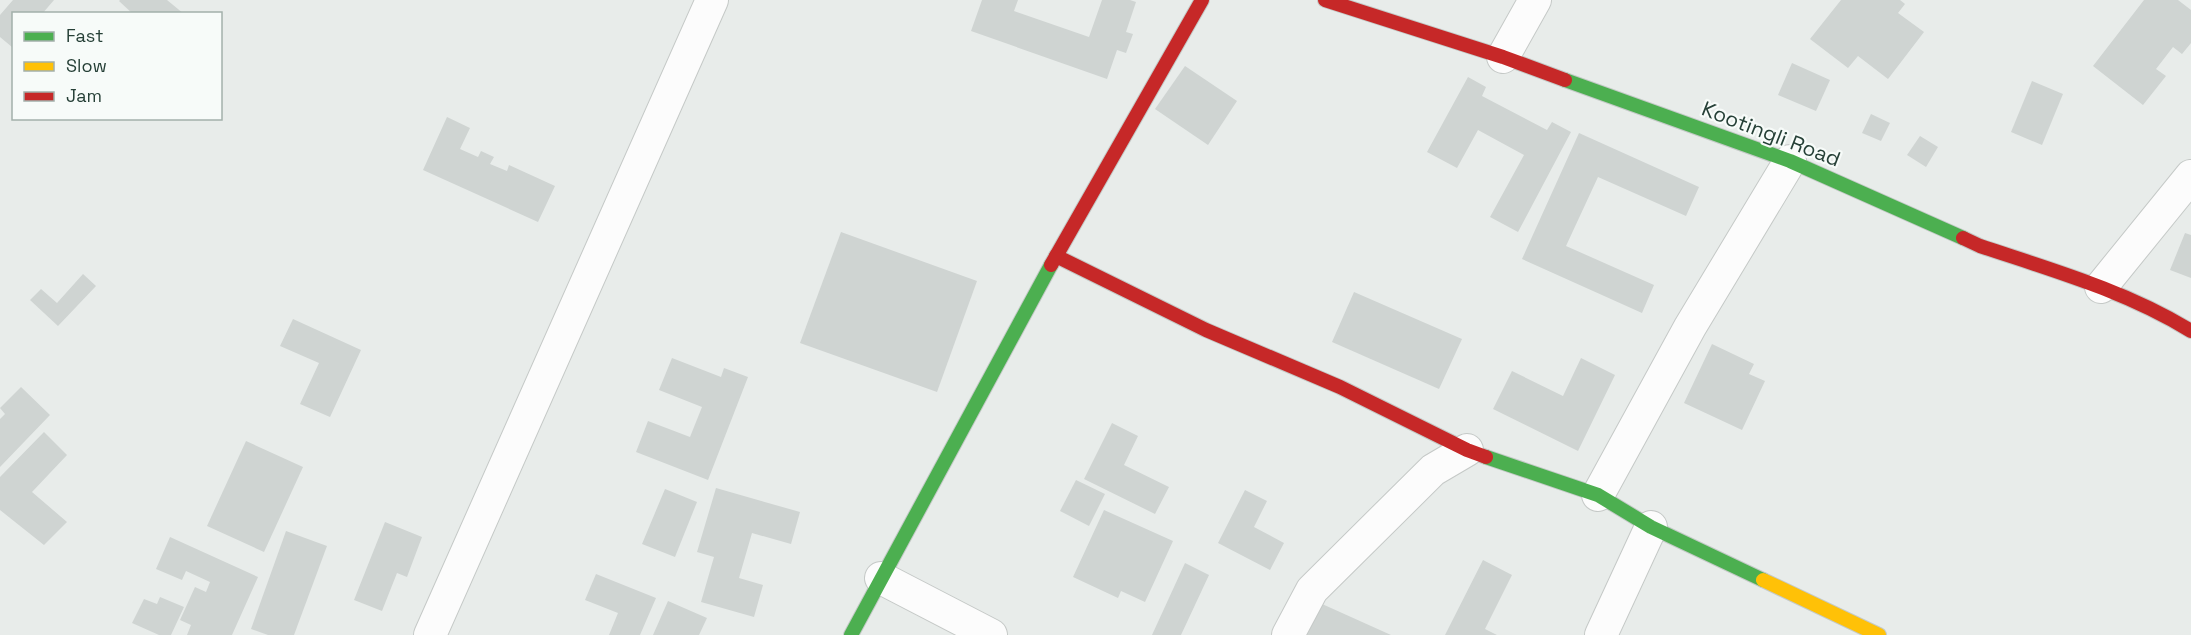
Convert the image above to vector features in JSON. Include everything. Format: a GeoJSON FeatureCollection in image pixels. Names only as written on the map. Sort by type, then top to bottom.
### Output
{"type":"FeatureCollection","features":[{"type":"Feature","properties":{"kind":"street"},"geometry":{"type":"LineString","coordinates":[[430,635],[712,0]]}},
{"type":"Feature","properties":{"kind":"street"},"geometry":{"type":"LineString","coordinates":[[851,635],[1056,256],[1202,0]]}},
{"type":"Feature","properties":{"kind":"street","name":"Kootingli Road"},"geometry":{"type":"LineString","coordinates":[[1325,0],[1503,57],[1790,161],[1980,246],[2101,287],[2173,320],[2191,331]]}},
{"type":"Feature","properties":{"kind":"street"},"geometry":{"type":"LineString","coordinates":[[1503,57],[1535,0]]}},
{"type":"Feature","properties":{"kind":"street"},"geometry":{"type":"LineString","coordinates":[[1598,495],[1690,327],[1790,161]]}},
{"type":"Feature","properties":{"kind":"street"},"geometry":{"type":"LineString","coordinates":[[2101,287],[2191,176]]}},
{"type":"Feature","properties":{"kind":"street"},"geometry":{"type":"LineString","coordinates":[[1056,256],[1206,330],[1340,387],[1467,450],[1598,495],[1651,527],[1879,635]]}},
{"type":"Feature","properties":{"kind":"street"},"geometry":{"type":"LineString","coordinates":[[1288,635],[1312,590],[1433,470],[1467,450]]}},
{"type":"Feature","properties":{"kind":"street"},"geometry":{"type":"LineString","coordinates":[[1601,635],[1651,527]]}},
{"type":"Feature","properties":{"kind":"street"},"geometry":{"type":"LineString","coordinates":[[881,578],[991,635]]}},
{"type":"Feature","properties":{"kind":"building"},"geometry":{"type":"Polygon","coordinates":[[[13,0],[54,0],[44,12],[12,12],[12,47],[0,37],[0,15],[13,0]]]}},
{"type":"Feature","properties":{"kind":"building"},"geometry":{"type":"Polygon","coordinates":[[[167,0],[182,12],[131,12],[119,1],[167,0]]]}},
{"type":"Feature","properties":{"kind":"building"},"geometry":{"type":"Polygon","coordinates":[[[982,0],[1018,0],[1014,11],[1089,37],[1102,0],[1130,0],[1136,2],[1126,32],[1133,34],[1126,53],[1117,50],[1107,79],[971,31],[982,0]]]}},
{"type":"Feature","properties":{"kind":"building"},"geometry":{"type":"Polygon","coordinates":[[[1841,0],[1900,0],[1905,4],[1898,13],[1924,32],[1888,79],[1858,56],[1848,68],[1810,39],[1841,0]]]}},
{"type":"Feature","properties":{"kind":"building"},"geometry":{"type":"Polygon","coordinates":[[[2144,0],[2178,0],[2191,10],[2191,43],[2182,54],[2173,47],[2156,69],[2166,76],[2143,105],[2093,66],[2144,0]]]}},
{"type":"Feature","properties":{"kind":"building"},"geometry":{"type":"Polygon","coordinates":[[[1792,63],[1830,80],[1816,111],[1778,95],[1792,63]]]}},
{"type":"Feature","properties":{"kind":"building"},"geometry":{"type":"Polygon","coordinates":[[[1185,66],[1237,101],[1208,145],[1155,109],[1185,66]]]}},
{"type":"Feature","properties":{"kind":"building"},"geometry":{"type":"Polygon","coordinates":[[[1468,77],[1486,87],[1482,96],[1547,130],[1552,122],[1571,132],[1518,232],[1490,217],[1524,155],[1478,130],[1457,168],[1427,152],[1468,77]]]}},
{"type":"Feature","properties":{"kind":"building"},"geometry":{"type":"Polygon","coordinates":[[[2032,81],[2063,94],[2042,145],[2011,132],[2032,81]]]}},
{"type":"Feature","properties":{"kind":"building"},"geometry":{"type":"Polygon","coordinates":[[[1871,114],[1890,123],[1881,141],[1862,133],[1871,114]]]}},
{"type":"Feature","properties":{"kind":"building"},"geometry":{"type":"Polygon","coordinates":[[[447,117],[470,128],[460,149],[478,157],[481,151],[494,157],[490,164],[507,171],[509,165],[555,186],[538,222],[423,170],[447,117]]]}},
{"type":"Feature","properties":{"kind":"building"},"geometry":{"type":"Polygon","coordinates":[[[1579,133],[1699,187],[1686,216],[1598,177],[1566,246],[1654,285],[1642,313],[1522,259],[1579,133]]]}},
{"type":"Feature","properties":{"kind":"building"},"geometry":{"type":"Polygon","coordinates":[[[1920,136],[1938,147],[1926,167],[1907,155],[1920,136]]]}},
{"type":"Feature","properties":{"kind":"building"},"geometry":{"type":"Polygon","coordinates":[[[841,232],[977,281],[937,392],[800,343],[841,232]]]}},
{"type":"Feature","properties":{"kind":"building"},"geometry":{"type":"Polygon","coordinates":[[[2185,233],[2191,235],[2191,278],[2170,270],[2185,233]]]}},
{"type":"Feature","properties":{"kind":"building"},"geometry":{"type":"Polygon","coordinates":[[[83,274],[96,286],[58,326],[30,300],[41,289],[57,303],[83,274]]]}},
{"type":"Feature","properties":{"kind":"building"},"geometry":{"type":"Polygon","coordinates":[[[1354,292],[1462,339],[1439,389],[1332,342],[1354,292]]]}},
{"type":"Feature","properties":{"kind":"building"},"geometry":{"type":"Polygon","coordinates":[[[293,319],[361,350],[330,417],[300,404],[319,363],[280,346],[293,319]]]}},
{"type":"Feature","properties":{"kind":"building"},"geometry":{"type":"Polygon","coordinates":[[[1712,344],[1754,364],[1749,374],[1765,381],[1742,430],[1684,403],[1712,344]]]}},
{"type":"Feature","properties":{"kind":"building"},"geometry":{"type":"Polygon","coordinates":[[[672,358],[721,377],[724,368],[748,377],[708,480],[636,452],[648,421],[690,437],[702,407],[659,390],[672,358]]]}},
{"type":"Feature","properties":{"kind":"building"},"geometry":{"type":"Polygon","coordinates":[[[1581,358],[1615,375],[1578,451],[1493,409],[1512,371],[1563,396],[1581,358]]]}},
{"type":"Feature","properties":{"kind":"building"},"geometry":{"type":"Polygon","coordinates":[[[21,387],[50,415],[0,467],[0,419],[5,414],[0,408],[21,387]]]}},
{"type":"Feature","properties":{"kind":"building"},"geometry":{"type":"Polygon","coordinates":[[[1112,423],[1138,436],[1124,465],[1169,487],[1155,514],[1084,479],[1112,423]]]}},
{"type":"Feature","properties":{"kind":"building"},"geometry":{"type":"Polygon","coordinates":[[[44,432],[67,455],[32,492],[67,522],[44,545],[0,510],[0,477],[44,432]]]}},
{"type":"Feature","properties":{"kind":"building"},"geometry":{"type":"Polygon","coordinates":[[[246,441],[303,467],[264,552],[207,526],[246,441]]]}},
{"type":"Feature","properties":{"kind":"building"},"geometry":{"type":"Polygon","coordinates":[[[1076,480],[1105,494],[1089,526],[1060,511],[1076,480]]]}},
{"type":"Feature","properties":{"kind":"building"},"geometry":{"type":"Polygon","coordinates":[[[716,488],[800,512],[791,544],[752,533],[739,578],[763,585],[754,617],[701,602],[714,557],[697,552],[716,488]]]}},
{"type":"Feature","properties":{"kind":"building"},"geometry":{"type":"Polygon","coordinates":[[[665,489],[697,502],[675,557],[642,544],[665,489]]]}},
{"type":"Feature","properties":{"kind":"building"},"geometry":{"type":"Polygon","coordinates":[[[1245,490],[1267,501],[1254,527],[1284,543],[1270,570],[1218,543],[1245,490]]]}},
{"type":"Feature","properties":{"kind":"building"},"geometry":{"type":"Polygon","coordinates":[[[1104,510],[1173,541],[1145,602],[1121,591],[1118,598],[1073,577],[1104,510]]]}},
{"type":"Feature","properties":{"kind":"building"},"geometry":{"type":"Polygon","coordinates":[[[385,522],[422,537],[407,577],[397,573],[382,611],[354,600],[385,522]]]}},
{"type":"Feature","properties":{"kind":"building"},"geometry":{"type":"Polygon","coordinates":[[[286,531],[327,546],[294,635],[268,635],[251,629],[286,531]]]}},
{"type":"Feature","properties":{"kind":"building"},"geometry":{"type":"Polygon","coordinates":[[[170,537],[258,577],[232,635],[187,635],[191,625],[180,620],[195,587],[206,592],[210,582],[186,571],[182,580],[156,569],[170,537]]]}},
{"type":"Feature","properties":{"kind":"building"},"geometry":{"type":"Polygon","coordinates":[[[1483,560],[1512,575],[1485,629],[1497,635],[1445,635],[1483,560]]]}},
{"type":"Feature","properties":{"kind":"building"},"geometry":{"type":"Polygon","coordinates":[[[1185,563],[1209,575],[1181,635],[1152,635],[1185,563]]]}},
{"type":"Feature","properties":{"kind":"building"},"geometry":{"type":"Polygon","coordinates":[[[596,574],[656,598],[640,635],[609,635],[618,613],[585,600],[596,574]]]}},
{"type":"Feature","properties":{"kind":"building"},"geometry":{"type":"Polygon","coordinates":[[[160,597],[184,607],[171,635],[159,635],[132,623],[144,599],[157,604],[160,597]]]}},
{"type":"Feature","properties":{"kind":"building"},"geometry":{"type":"Polygon","coordinates":[[[1311,599],[1391,635],[1295,635],[1311,599]]]}},
{"type":"Feature","properties":{"kind":"building"},"geometry":{"type":"Polygon","coordinates":[[[668,601],[707,618],[699,635],[653,635],[668,601]]]}},
{"type":"Feature","properties":{"kind":"traffic: fast"},"geometry":{"type":"LineString","coordinates":[[1565,80],[1790,161],[1963,238]]}},
{"type":"Feature","properties":{"kind":"traffic: fast"},"geometry":{"type":"LineString","coordinates":[[851,635],[1051,265]]}},
{"type":"Feature","properties":{"kind":"traffic: fast"},"geometry":{"type":"LineString","coordinates":[[1486,457],[1598,495],[1651,527],[1763,580]]}},
{"type":"Feature","properties":{"kind":"traffic: slow"},"geometry":{"type":"LineString","coordinates":[[1763,580],[1879,635]]}},
{"type":"Feature","properties":{"kind":"traffic: jam"},"geometry":{"type":"LineString","coordinates":[[1051,265],[1202,0]]}},
{"type":"Feature","properties":{"kind":"traffic: jam"},"geometry":{"type":"LineString","coordinates":[[1325,0],[1503,57],[1565,80]]}},
{"type":"Feature","properties":{"kind":"traffic: jam"},"geometry":{"type":"LineString","coordinates":[[1963,238],[2115,293],[2191,331]]}},
{"type":"Feature","properties":{"kind":"traffic: jam"},"geometry":{"type":"LineString","coordinates":[[1056,256],[1206,330],[1340,387],[1467,450],[1486,457]]}}]}
